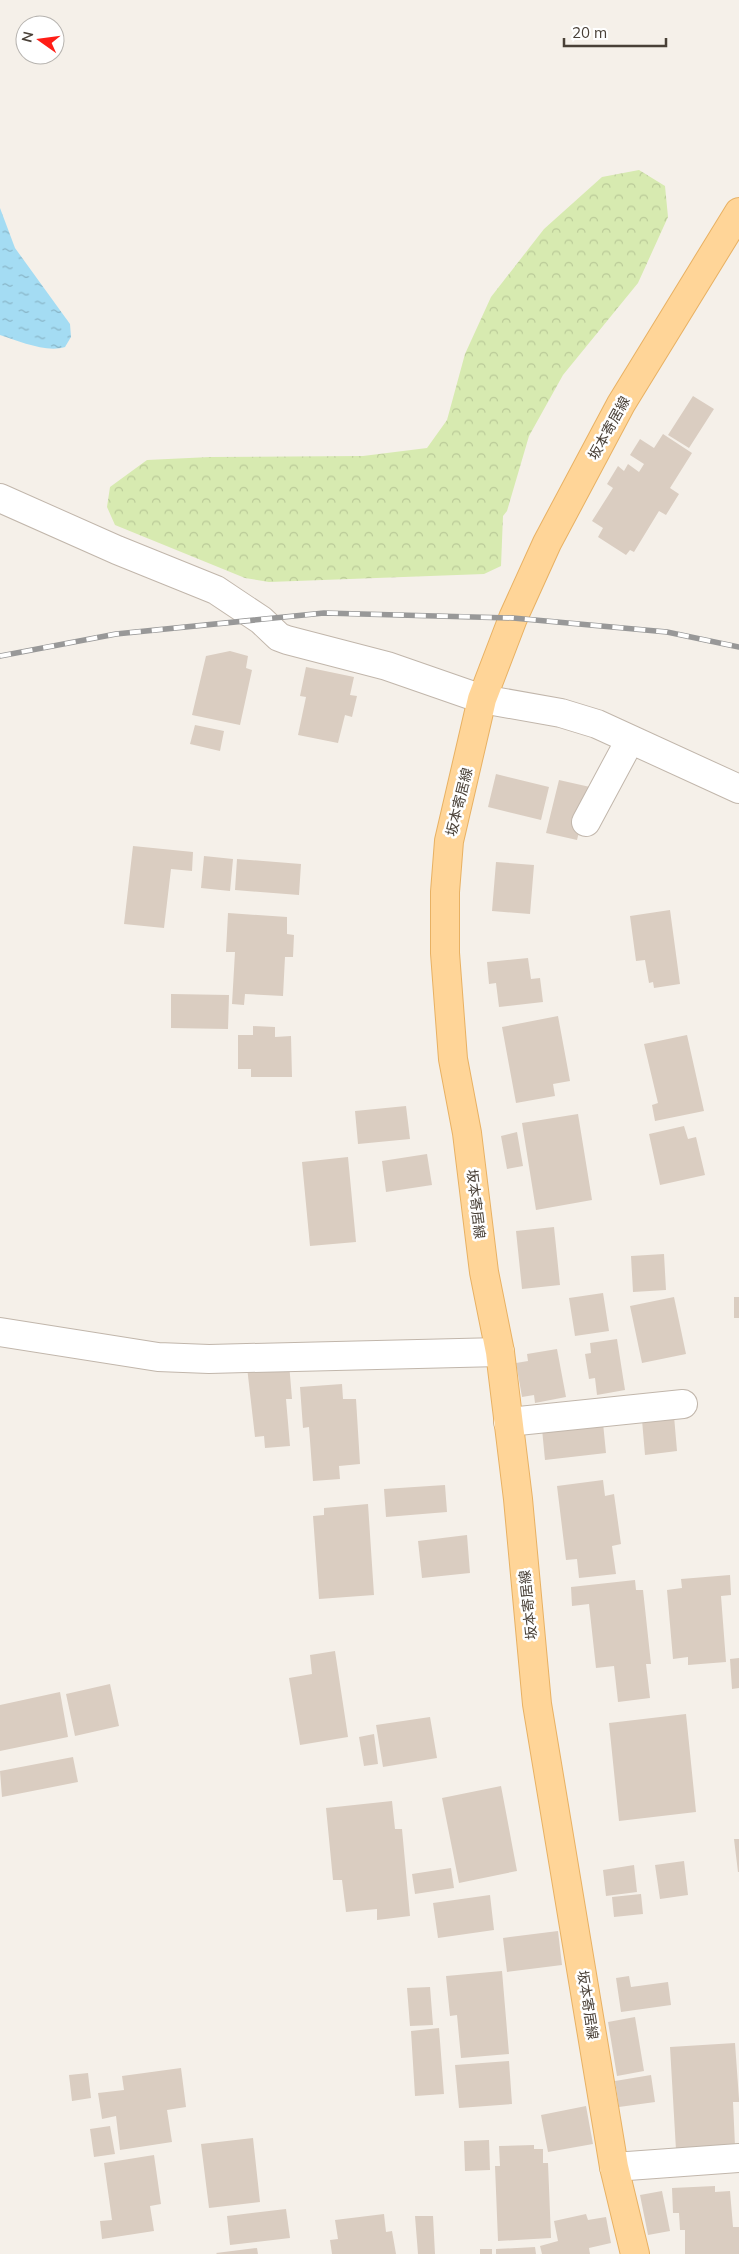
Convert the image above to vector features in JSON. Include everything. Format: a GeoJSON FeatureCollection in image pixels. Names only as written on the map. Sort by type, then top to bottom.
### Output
{"type":"FeatureCollection","features":[{"type":"Feature","properties":{"kind":"main road","name":"坂本寄居線"},"geometry":{"type":"LineString","coordinates":[[635,2254],[614,2167],[537,1704],[518,1499],[500,1352],[484,1272],[454,1059],[445,953],[444,892],[449,841],[482,699],[514,618],[547,543],[622,404],[739,212]]}},
{"type":"Feature","properties":{"kind":"street"},"geometry":{"type":"LineString","coordinates":[[0,498],[117,550],[216,590],[261,620],[279,636],[387,666],[482,699],[561,713],[597,724],[739,790]]}},
{"type":"Feature","properties":{"kind":"street"},"geometry":{"type":"LineString","coordinates":[[586,822],[630,740]]}},
{"type":"Feature","properties":{"kind":"street"},"geometry":{"type":"LineString","coordinates":[[0,1332],[158,1357],[209,1359],[500,1352]]}},
{"type":"Feature","properties":{"kind":"street"},"geometry":{"type":"LineString","coordinates":[[508,1422],[683,1404]]}},
{"type":"Feature","properties":{"kind":"street"},"geometry":{"type":"LineString","coordinates":[[614,2167],[739,2158]]}},
{"type":"Feature","properties":{"kind":"green space"},"geometry":{"type":"Polygon","coordinates":[[[639,170],[665,186],[668,217],[638,283],[563,375],[529,436],[507,511],[503,516],[501,566],[484,574],[269,582],[245,578],[115,525],[107,507],[110,487],[147,460],[210,457],[363,456],[427,448],[447,420],[465,354],[491,297],[544,229],[602,177],[639,170]]]}},
{"type":"Feature","properties":{"kind":"water"},"geometry":{"type":"Polygon","coordinates":[[[0,208],[15,248],[70,324],[71,337],[65,347],[41,347],[0,335],[0,208]]]}},
{"type":"Feature","properties":{"kind":"building"},"geometry":{"type":"Polygon","coordinates":[[[693,396],[714,409],[689,448],[668,435],[693,396]]]}},
{"type":"Feature","properties":{"kind":"building"},"geometry":{"type":"Polygon","coordinates":[[[663,434],[692,453],[670,488],[679,494],[666,515],[659,511],[634,552],[630,550],[626,555],[598,537],[603,528],[592,521],[613,488],[607,484],[618,466],[624,471],[628,464],[639,472],[644,464],[630,455],[640,439],[654,448],[663,434]]]}},
{"type":"Feature","properties":{"kind":"building"},"geometry":{"type":"Polygon","coordinates":[[[230,651],[248,656],[246,668],[252,670],[240,725],[192,715],[206,656],[230,651]]]}},
{"type":"Feature","properties":{"kind":"building"},"geometry":{"type":"Polygon","coordinates":[[[306,667],[354,677],[350,695],[357,696],[352,717],[345,715],[338,743],[298,735],[306,697],[300,696],[306,667]]]}},
{"type":"Feature","properties":{"kind":"building"},"geometry":{"type":"Polygon","coordinates":[[[195,725],[224,731],[220,751],[190,744],[195,725]]]}},
{"type":"Feature","properties":{"kind":"building"},"geometry":{"type":"Polygon","coordinates":[[[496,774],[549,787],[541,820],[488,807],[496,774]]]}},
{"type":"Feature","properties":{"kind":"building"},"geometry":{"type":"Polygon","coordinates":[[[559,780],[590,787],[577,840],[546,833],[559,780]]]}},
{"type":"Feature","properties":{"kind":"building"},"geometry":{"type":"Polygon","coordinates":[[[133,846],[193,852],[192,871],[171,869],[164,928],[124,924],[133,846]]]}},
{"type":"Feature","properties":{"kind":"building"},"geometry":{"type":"Polygon","coordinates":[[[204,856],[233,859],[230,891],[201,888],[204,856]]]}},
{"type":"Feature","properties":{"kind":"building"},"geometry":{"type":"Polygon","coordinates":[[[237,859],[301,864],[299,895],[235,890],[237,859]]]}},
{"type":"Feature","properties":{"kind":"building"},"geometry":{"type":"Polygon","coordinates":[[[496,862],[534,865],[530,914],[492,911],[496,862]]]}},
{"type":"Feature","properties":{"kind":"building"},"geometry":{"type":"Polygon","coordinates":[[[670,910],[680,984],[654,988],[653,982],[649,983],[645,960],[636,961],[630,916],[670,910]]]}},
{"type":"Feature","properties":{"kind":"building"},"geometry":{"type":"Polygon","coordinates":[[[228,913],[287,917],[287,934],[294,935],[293,957],[285,957],[283,996],[245,994],[244,1005],[232,1004],[235,952],[226,952],[228,913]]]}},
{"type":"Feature","properties":{"kind":"building"},"geometry":{"type":"Polygon","coordinates":[[[528,958],[531,979],[540,978],[543,1002],[499,1007],[496,983],[489,984],[487,962],[528,958]]]}},
{"type":"Feature","properties":{"kind":"building"},"geometry":{"type":"Polygon","coordinates":[[[171,994],[229,995],[228,1029],[171,1028],[171,994]]]}},
{"type":"Feature","properties":{"kind":"building"},"geometry":{"type":"Polygon","coordinates":[[[558,1016],[570,1081],[553,1084],[555,1096],[516,1103],[502,1027],[558,1016]]]}},
{"type":"Feature","properties":{"kind":"building"},"geometry":{"type":"Polygon","coordinates":[[[253,1026],[275,1027],[275,1037],[291,1036],[292,1077],[251,1077],[251,1069],[238,1069],[238,1035],[253,1035],[253,1026]]]}},
{"type":"Feature","properties":{"kind":"building"},"geometry":{"type":"Polygon","coordinates":[[[687,1035],[704,1111],[655,1121],[652,1105],[658,1103],[644,1044],[687,1035]]]}},
{"type":"Feature","properties":{"kind":"building"},"geometry":{"type":"Polygon","coordinates":[[[406,1106],[410,1139],[358,1144],[355,1111],[406,1106]]]}},
{"type":"Feature","properties":{"kind":"building"},"geometry":{"type":"Polygon","coordinates":[[[578,1114],[592,1200],[536,1210],[522,1123],[578,1114]]]}},
{"type":"Feature","properties":{"kind":"building"},"geometry":{"type":"Polygon","coordinates":[[[684,1126],[688,1139],[696,1137],[705,1175],[660,1185],[649,1134],[684,1126]]]}},
{"type":"Feature","properties":{"kind":"building"},"geometry":{"type":"Polygon","coordinates":[[[517,1132],[523,1166],[507,1169],[501,1136],[517,1132]]]}},
{"type":"Feature","properties":{"kind":"building"},"geometry":{"type":"Polygon","coordinates":[[[427,1154],[432,1185],[386,1192],[382,1161],[427,1154]]]}},
{"type":"Feature","properties":{"kind":"building"},"geometry":{"type":"Polygon","coordinates":[[[348,1157],[356,1242],[310,1246],[302,1162],[348,1157]]]}},
{"type":"Feature","properties":{"kind":"building"},"geometry":{"type":"Polygon","coordinates":[[[554,1227],[560,1285],[522,1289],[516,1231],[554,1227]]]}},
{"type":"Feature","properties":{"kind":"building"},"geometry":{"type":"Polygon","coordinates":[[[664,1254],[666,1290],[633,1292],[631,1256],[664,1254]]]}},
{"type":"Feature","properties":{"kind":"building"},"geometry":{"type":"Polygon","coordinates":[[[603,1293],[609,1331],[575,1336],[569,1298],[603,1293]]]}},
{"type":"Feature","properties":{"kind":"building"},"geometry":{"type":"Polygon","coordinates":[[[674,1297],[686,1354],[642,1363],[630,1306],[674,1297]]]}},
{"type":"Feature","properties":{"kind":"building"},"geometry":{"type":"Polygon","coordinates":[[[734,1297],[739,1297],[739,1318],[734,1318],[734,1297]]]}},
{"type":"Feature","properties":{"kind":"building"},"geometry":{"type":"Polygon","coordinates":[[[617,1339],[625,1390],[597,1395],[595,1378],[589,1379],[585,1354],[591,1353],[590,1343],[617,1339]]]}},
{"type":"Feature","properties":{"kind":"building"},"geometry":{"type":"Polygon","coordinates":[[[557,1349],[566,1397],[535,1403],[534,1395],[522,1397],[516,1363],[528,1361],[527,1354],[557,1349]]]}},
{"type":"Feature","properties":{"kind":"building"},"geometry":{"type":"Polygon","coordinates":[[[289,1363],[292,1399],[286,1399],[290,1446],[265,1448],[264,1436],[255,1437],[247,1367],[289,1363]]]}},
{"type":"Feature","properties":{"kind":"building"},"geometry":{"type":"Polygon","coordinates":[[[342,1384],[343,1399],[356,1399],[360,1464],[339,1466],[340,1479],[313,1481],[309,1427],[303,1428],[300,1387],[342,1384]]]}},
{"type":"Feature","properties":{"kind":"building"},"geometry":{"type":"Polygon","coordinates":[[[674,1416],[677,1451],[645,1455],[642,1420],[674,1416]]]}},
{"type":"Feature","properties":{"kind":"building"},"geometry":{"type":"Polygon","coordinates":[[[603,1423],[606,1453],[545,1460],[542,1429],[603,1423]]]}},
{"type":"Feature","properties":{"kind":"building"},"geometry":{"type":"Polygon","coordinates":[[[603,1480],[605,1496],[614,1494],[621,1544],[612,1546],[616,1574],[579,1578],[577,1559],[566,1560],[557,1486],[603,1480]]]}},
{"type":"Feature","properties":{"kind":"building"},"geometry":{"type":"Polygon","coordinates":[[[445,1485],[447,1512],[386,1517],[384,1489],[445,1485]]]}},
{"type":"Feature","properties":{"kind":"building"},"geometry":{"type":"Polygon","coordinates":[[[368,1504],[374,1595],[319,1599],[313,1516],[324,1515],[324,1508],[368,1504]]]}},
{"type":"Feature","properties":{"kind":"building"},"geometry":{"type":"Polygon","coordinates":[[[467,1535],[470,1573],[422,1578],[418,1541],[467,1535]]]}},
{"type":"Feature","properties":{"kind":"building"},"geometry":{"type":"Polygon","coordinates":[[[730,1575],[731,1595],[721,1596],[726,1662],[688,1665],[688,1657],[673,1659],[667,1590],[682,1588],[681,1579],[730,1575]]]}},
{"type":"Feature","properties":{"kind":"building"},"geometry":{"type":"Polygon","coordinates":[[[635,1580],[636,1590],[643,1590],[651,1664],[646,1664],[650,1698],[618,1702],[614,1666],[596,1668],[589,1604],[572,1606],[571,1587],[635,1580]]]}},
{"type":"Feature","properties":{"kind":"building"},"geometry":{"type":"Polygon","coordinates":[[[335,1651],[348,1737],[300,1745],[289,1678],[312,1674],[310,1655],[335,1651]]]}},
{"type":"Feature","properties":{"kind":"building"},"geometry":{"type":"Polygon","coordinates":[[[739,1658],[739,1688],[732,1689],[730,1659],[739,1658]]]}},
{"type":"Feature","properties":{"kind":"building"},"geometry":{"type":"Polygon","coordinates":[[[110,1684],[119,1726],[75,1736],[66,1694],[110,1684]]]}},
{"type":"Feature","properties":{"kind":"building"},"geometry":{"type":"Polygon","coordinates":[[[60,1692],[68,1737],[0,1751],[0,1705],[60,1692]]]}},
{"type":"Feature","properties":{"kind":"building"},"geometry":{"type":"Polygon","coordinates":[[[686,1714],[696,1812],[619,1821],[609,1723],[686,1714]]]}},
{"type":"Feature","properties":{"kind":"building"},"geometry":{"type":"Polygon","coordinates":[[[430,1717],[437,1758],[383,1767],[376,1725],[430,1717]]]}},
{"type":"Feature","properties":{"kind":"building"},"geometry":{"type":"Polygon","coordinates":[[[374,1734],[378,1764],[364,1766],[359,1737],[374,1734]]]}},
{"type":"Feature","properties":{"kind":"building"},"geometry":{"type":"Polygon","coordinates":[[[73,1757],[78,1782],[2,1797],[0,1771],[73,1757]]]}},
{"type":"Feature","properties":{"kind":"building"},"geometry":{"type":"Polygon","coordinates":[[[501,1786],[517,1871],[459,1883],[442,1798],[501,1786]]]}},
{"type":"Feature","properties":{"kind":"building"},"geometry":{"type":"Polygon","coordinates":[[[392,1801],[395,1829],[402,1829],[410,1916],[377,1920],[377,1909],[346,1912],[342,1880],[333,1880],[326,1808],[392,1801]]]}},
{"type":"Feature","properties":{"kind":"building"},"geometry":{"type":"Polygon","coordinates":[[[734,1839],[739,1839],[739,1872],[738,1872],[734,1839]]]}},
{"type":"Feature","properties":{"kind":"building"},"geometry":{"type":"Polygon","coordinates":[[[684,1861],[688,1895],[660,1899],[655,1865],[684,1861]]]}},
{"type":"Feature","properties":{"kind":"building"},"geometry":{"type":"Polygon","coordinates":[[[634,1865],[637,1892],[606,1896],[603,1870],[634,1865]]]}},
{"type":"Feature","properties":{"kind":"building"},"geometry":{"type":"Polygon","coordinates":[[[451,1868],[454,1888],[415,1894],[412,1874],[451,1868]]]}},
{"type":"Feature","properties":{"kind":"building"},"geometry":{"type":"Polygon","coordinates":[[[641,1894],[643,1914],[614,1917],[612,1897],[641,1894]]]}},
{"type":"Feature","properties":{"kind":"building"},"geometry":{"type":"Polygon","coordinates":[[[490,1895],[494,1930],[438,1938],[433,1903],[490,1895]]]}},
{"type":"Feature","properties":{"kind":"building"},"geometry":{"type":"Polygon","coordinates":[[[558,1931],[562,1965],[507,1972],[503,1938],[558,1931]]]}},
{"type":"Feature","properties":{"kind":"building"},"geometry":{"type":"Polygon","coordinates":[[[502,1971],[509,2054],[461,2058],[457,2015],[450,2016],[446,1976],[502,1971]]]}},
{"type":"Feature","properties":{"kind":"building"},"geometry":{"type":"Polygon","coordinates":[[[629,1976],[631,1987],[668,1982],[671,2005],[621,2012],[616,1978],[629,1976]]]}},
{"type":"Feature","properties":{"kind":"building"},"geometry":{"type":"Polygon","coordinates":[[[430,1987],[433,2025],[410,2026],[407,1988],[430,1987]]]}},
{"type":"Feature","properties":{"kind":"building"},"geometry":{"type":"Polygon","coordinates":[[[635,2017],[644,2071],[617,2076],[608,2022],[635,2017]]]}},
{"type":"Feature","properties":{"kind":"building"},"geometry":{"type":"Polygon","coordinates":[[[439,2028],[444,2094],[415,2096],[411,2031],[439,2028]]]}},
{"type":"Feature","properties":{"kind":"building"},"geometry":{"type":"Polygon","coordinates":[[[735,2043],[739,2102],[733,2102],[735,2146],[676,2150],[670,2047],[735,2043]]]}},
{"type":"Feature","properties":{"kind":"building"},"geometry":{"type":"Polygon","coordinates":[[[509,2061],[512,2104],[459,2108],[455,2065],[509,2061]]]}},
{"type":"Feature","properties":{"kind":"building"},"geometry":{"type":"Polygon","coordinates":[[[181,2068],[186,2107],[167,2110],[172,2142],[120,2150],[116,2116],[102,2119],[98,2093],[124,2090],[122,2076],[181,2068]]]}},
{"type":"Feature","properties":{"kind":"building"},"geometry":{"type":"Polygon","coordinates":[[[88,2073],[91,2098],[72,2101],[69,2075],[88,2073]]]}},
{"type":"Feature","properties":{"kind":"building"},"geometry":{"type":"Polygon","coordinates":[[[651,2075],[655,2102],[619,2107],[615,2081],[651,2075]]]}},
{"type":"Feature","properties":{"kind":"building"},"geometry":{"type":"Polygon","coordinates":[[[586,2106],[593,2144],[548,2152],[541,2115],[586,2106]]]}},
{"type":"Feature","properties":{"kind":"building"},"geometry":{"type":"Polygon","coordinates":[[[110,2126],[115,2154],[94,2157],[90,2129],[110,2126]]]}},
{"type":"Feature","properties":{"kind":"building"},"geometry":{"type":"Polygon","coordinates":[[[253,2138],[260,2202],[209,2208],[201,2144],[253,2138]]]}},
{"type":"Feature","properties":{"kind":"building"},"geometry":{"type":"Polygon","coordinates":[[[489,2140],[490,2170],[465,2171],[464,2141],[489,2140]]]}},
{"type":"Feature","properties":{"kind":"building"},"geometry":{"type":"Polygon","coordinates":[[[534,2145],[534,2149],[543,2149],[543,2163],[548,2163],[551,2238],[498,2241],[495,2166],[500,2166],[499,2146],[534,2145]]]}},
{"type":"Feature","properties":{"kind":"building"},"geometry":{"type":"Polygon","coordinates":[[[154,2155],[161,2204],[150,2206],[154,2231],[102,2239],[100,2221],[112,2220],[104,2163],[154,2155]]]}},
{"type":"Feature","properties":{"kind":"building"},"geometry":{"type":"Polygon","coordinates":[[[715,2186],[715,2192],[730,2191],[733,2227],[739,2227],[739,2254],[685,2254],[685,2230],[680,2230],[679,2213],[673,2213],[672,2188],[715,2186]]]}},
{"type":"Feature","properties":{"kind":"building"},"geometry":{"type":"Polygon","coordinates":[[[662,2191],[670,2231],[648,2235],[640,2195],[662,2191]]]}},
{"type":"Feature","properties":{"kind":"building"},"geometry":{"type":"Polygon","coordinates":[[[286,2209],[290,2238],[230,2245],[227,2216],[286,2209]]]}},
{"type":"Feature","properties":{"kind":"building"},"geometry":{"type":"Polygon","coordinates":[[[384,2214],[386,2232],[392,2231],[396,2254],[332,2254],[330,2240],[338,2239],[335,2220],[384,2214]]]}},
{"type":"Feature","properties":{"kind":"building"},"geometry":{"type":"Polygon","coordinates":[[[586,2214],[588,2220],[606,2217],[611,2243],[589,2248],[590,2254],[542,2254],[540,2246],[558,2241],[554,2221],[586,2214]]]}},
{"type":"Feature","properties":{"kind":"building"},"geometry":{"type":"Polygon","coordinates":[[[415,2216],[433,2216],[435,2254],[418,2254],[415,2216]]]}},
{"type":"Feature","properties":{"kind":"building"},"geometry":{"type":"Polygon","coordinates":[[[535,2247],[536,2254],[496,2254],[496,2249],[535,2247]]]}},
{"type":"Feature","properties":{"kind":"building"},"geometry":{"type":"Polygon","coordinates":[[[257,2248],[258,2254],[216,2253],[257,2248]]]}},
{"type":"Feature","properties":{"kind":"building"},"geometry":{"type":"Polygon","coordinates":[[[480,2249],[492,2249],[492,2254],[480,2254],[480,2249]]]}},
{"type":"Feature","properties":{"kind":"railway"},"geometry":{"type":"LineString","coordinates":[[0,656],[116,634],[324,613],[513,618],[667,632],[739,647]]}}]}
